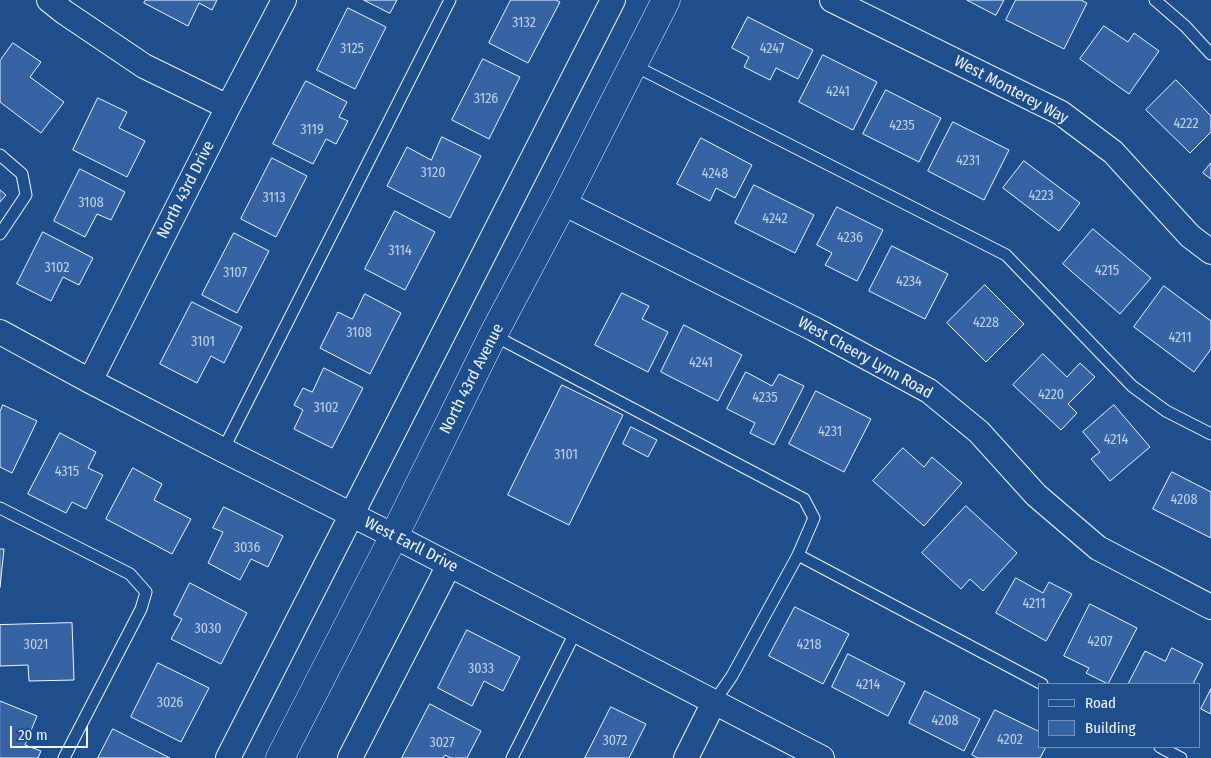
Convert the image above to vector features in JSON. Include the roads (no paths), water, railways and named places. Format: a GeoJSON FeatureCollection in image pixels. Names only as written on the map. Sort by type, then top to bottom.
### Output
{"type":"FeatureCollection","features":[{"type":"Feature","properties":{"kind":"main road","name":"North 43rd Avenue"},"geometry":{"type":"LineString","coordinates":[[280,758],[666,0]]}},
{"type":"Feature","properties":{"kind":"street"},"geometry":{"type":"LineString","coordinates":[[49,0],[144,66],[228,107]]}},
{"type":"Feature","properties":{"kind":"street","name":"North 43rd Drive"},"geometry":{"type":"LineString","coordinates":[[90,381],[284,0]]}},
{"type":"Feature","properties":{"kind":"street"},"geometry":{"type":"LineString","coordinates":[[228,758],[613,0]]}},
{"type":"Feature","properties":{"kind":"street","name":"West Monterey Way"},"geometry":{"type":"LineString","coordinates":[[832,0],[1061,114],[1113,152],[1190,236],[1211,252]]}},
{"type":"Feature","properties":{"kind":"street","name":"West Cheery Lynn Road"},"geometry":{"type":"LineString","coordinates":[[562,203],[814,329],[929,391],[979,432],[1036,495],[1098,548],[1211,607]]}},
{"type":"Feature","properties":{"kind":"street","name":"West Earll Drive"},"geometry":{"type":"LineString","coordinates":[[0,332],[223,450],[394,536],[822,758]]}},
{"type":"Feature","properties":{"kind":"street"},"geometry":{"type":"LineString","coordinates":[[350,758],[449,565]]}},
{"type":"Feature","properties":{"kind":"street"},"geometry":{"type":"LineString","coordinates":[[686,758],[714,702]]}},
{"type":"Feature","properties":{"kind":"lane"},"geometry":{"type":"LineString","coordinates":[[223,450],[450,0]]}},
{"type":"Feature","properties":{"kind":"lane"},"geometry":{"type":"LineString","coordinates":[[1155,0],[1211,54]]}},
{"type":"Feature","properties":{"kind":"lane"},"geometry":{"type":"LineString","coordinates":[[633,64],[1006,255],[1132,386],[1166,411],[1211,434]]}},
{"type":"Feature","properties":{"kind":"lane"},"geometry":{"type":"LineString","coordinates":[[0,155],[22,174],[26,195],[0,234]]}},
{"type":"Feature","properties":{"kind":"lane"},"geometry":{"type":"LineString","coordinates":[[494,335],[804,499],[814,518],[798,555],[732,676],[714,702]]}},
{"type":"Feature","properties":{"kind":"lane"},"geometry":{"type":"LineString","coordinates":[[0,508],[130,574],[146,592],[141,609],[64,758]]}},
{"type":"Feature","properties":{"kind":"lane"},"geometry":{"type":"LineString","coordinates":[[798,555],[1040,683]]}},
{"type":"Feature","properties":{"kind":"lane"},"geometry":{"type":"LineString","coordinates":[[512,758],[576,631]]}},
{"type":"Feature","properties":{"kind":"lane"},"geometry":{"type":"LineString","coordinates":[[1162,748],[1181,758]]}}]}
